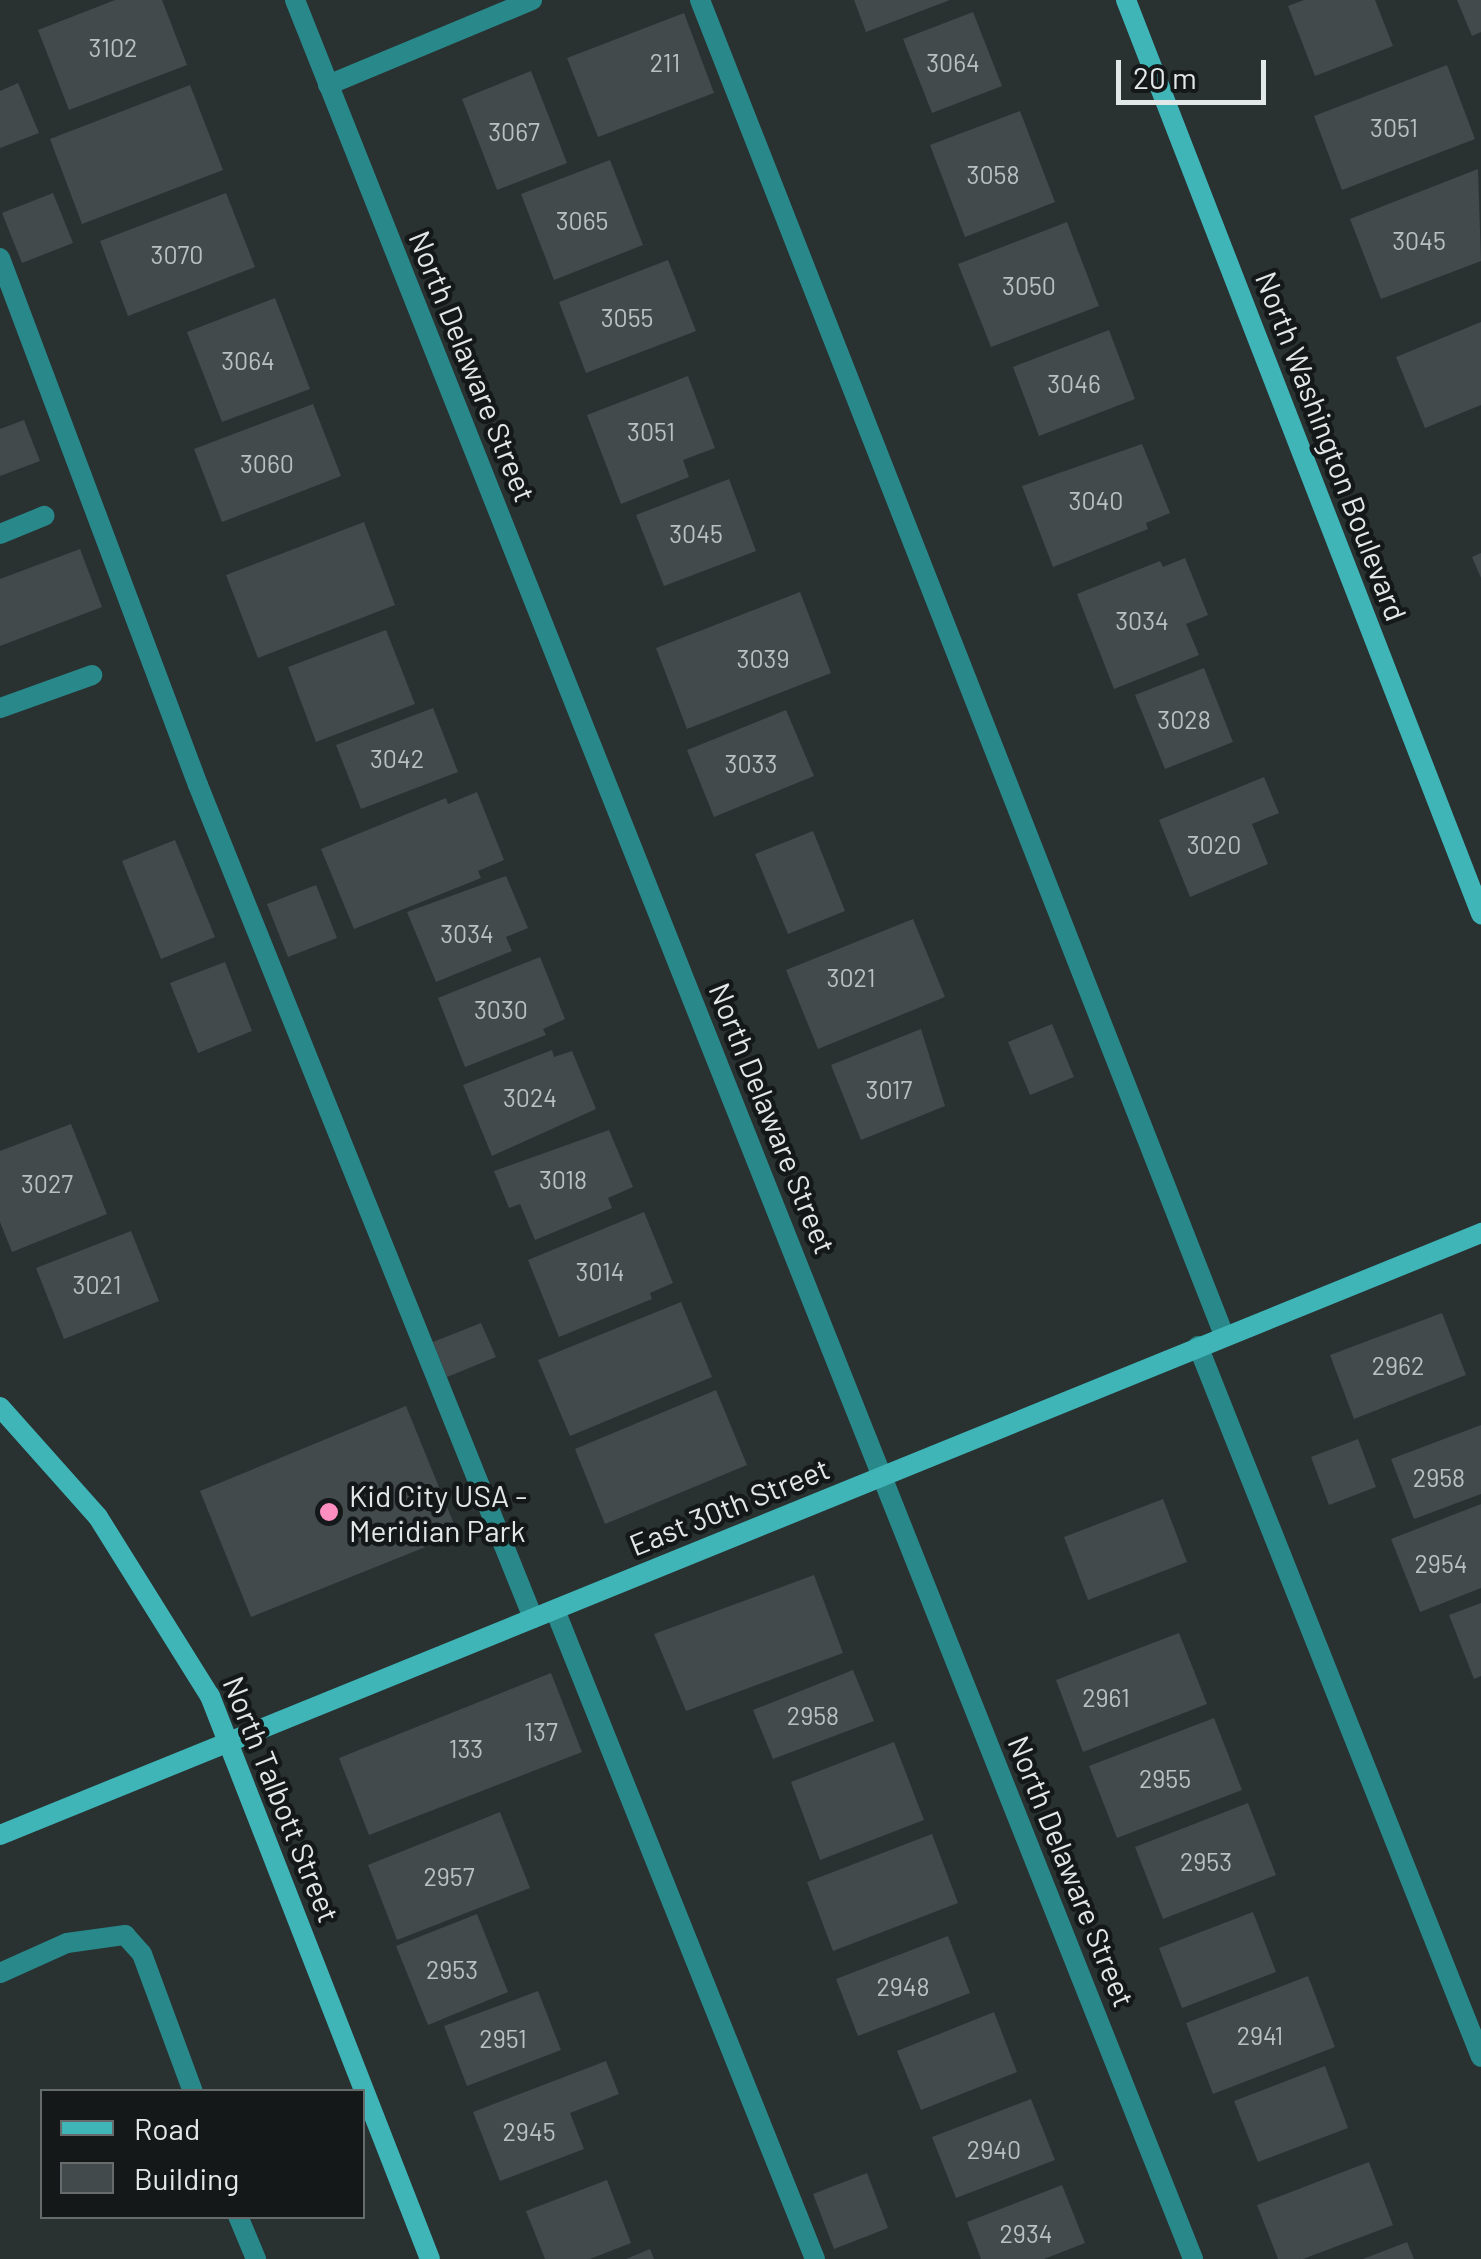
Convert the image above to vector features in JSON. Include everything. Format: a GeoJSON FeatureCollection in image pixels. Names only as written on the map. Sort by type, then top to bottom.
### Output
{"type":"FeatureCollection","features":[{"type":"Feature","properties":{"kind":"street","name":"North Delaware Street"},"geometry":{"type":"LineString","coordinates":[[295,0],[1193,2259]]}},
{"type":"Feature","properties":{"kind":"street"},"geometry":{"type":"LineString","coordinates":[[328,85],[532,0]]}},
{"type":"Feature","properties":{"kind":"street"},"geometry":{"type":"LineString","coordinates":[[700,0],[1224,1336]]}},
{"type":"Feature","properties":{"kind":"street","name":"North Washington Boulevard"},"geometry":{"type":"LineString","coordinates":[[1126,0],[1481,914]]}},
{"type":"Feature","properties":{"kind":"street"},"geometry":{"type":"LineString","coordinates":[[0,258],[198,785],[534,1618]]}},
{"type":"Feature","properties":{"kind":"street"},"geometry":{"type":"LineString","coordinates":[[0,534],[44,516]]}},
{"type":"Feature","properties":{"kind":"street"},"geometry":{"type":"LineString","coordinates":[[0,708],[92,674]]}},
{"type":"Feature","properties":{"kind":"street","name":"East 30th Street"},"geometry":{"type":"LineString","coordinates":[[0,1836],[1481,1234]]}},
{"type":"Feature","properties":{"kind":"street"},"geometry":{"type":"LineString","coordinates":[[1198,1346],[1481,2057]]}},
{"type":"Feature","properties":{"kind":"street","name":"North Talbott Street"},"geometry":{"type":"LineString","coordinates":[[0,1406],[68,1480],[140,1575],[231,1742],[365,2089]]}},
{"type":"Feature","properties":{"kind":"street"},"geometry":{"type":"LineString","coordinates":[[554,1610],[815,2259]]}},
{"type":"Feature","properties":{"kind":"street"},"geometry":{"type":"LineString","coordinates":[[0,1973],[68,1943],[125,1936],[142,1954],[191,2089]]}},
{"type":"Feature","properties":{"kind":"street","name":"North Talbott Street"},"geometry":{"type":"LineString","coordinates":[[365,2090],[430,2259]]}},
{"type":"Feature","properties":{"kind":"street"},"geometry":{"type":"LineString","coordinates":[[239,2219],[256,2259]]}},
{"type":"Feature","properties":{"kind":"building"},"geometry":{"type":"Polygon","coordinates":[[[115,0],[162,0],[187,65],[69,110],[38,30],[115,0]]]}},
{"type":"Feature","properties":{"kind":"building"},"geometry":{"type":"Polygon","coordinates":[[[854,0],[950,0],[866,32],[854,0]]]}},
{"type":"Feature","properties":{"kind":"building"},"geometry":{"type":"Polygon","coordinates":[[[1304,0],[1375,0],[1393,46],[1315,76],[1288,6],[1304,0]]]}},
{"type":"Feature","properties":{"kind":"building"},"geometry":{"type":"Polygon","coordinates":[[[1457,0],[1481,0],[1481,32],[1472,36],[1457,0]]]}},
{"type":"Feature","properties":{"kind":"building"},"geometry":{"type":"Polygon","coordinates":[[[973,12],[1002,86],[932,113],[903,39],[973,12]]]}},
{"type":"Feature","properties":{"kind":"building"},"geometry":{"type":"Polygon","coordinates":[[[684,13],[714,93],[598,137],[567,58],[684,13]]]}},
{"type":"Feature","properties":{"kind":"building"},"geometry":{"type":"Polygon","coordinates":[[[1447,65],[1475,139],[1342,190],[1314,116],[1447,65]]]}},
{"type":"Feature","properties":{"kind":"building"},"geometry":{"type":"Polygon","coordinates":[[[531,71],[567,163],[497,190],[462,99],[531,71]]]}},
{"type":"Feature","properties":{"kind":"building"},"geometry":{"type":"Polygon","coordinates":[[[18,83],[39,133],[0,148],[0,91],[18,83]]]}},
{"type":"Feature","properties":{"kind":"building"},"geometry":{"type":"Polygon","coordinates":[[[190,85],[223,170],[82,224],[50,139],[190,85]]]}},
{"type":"Feature","properties":{"kind":"building"},"geometry":{"type":"Polygon","coordinates":[[[1020,111],[1055,202],[965,237],[930,145],[1020,111]]]}},
{"type":"Feature","properties":{"kind":"building"},"geometry":{"type":"Polygon","coordinates":[[[610,160],[643,245],[554,280],[521,194],[610,160]]]}},
{"type":"Feature","properties":{"kind":"building"},"geometry":{"type":"Polygon","coordinates":[[[1478,169],[1481,261],[1381,299],[1350,219],[1478,169]]]}},
{"type":"Feature","properties":{"kind":"building"},"geometry":{"type":"Polygon","coordinates":[[[53,193],[73,243],[22,263],[2,213],[53,193]]]}},
{"type":"Feature","properties":{"kind":"building"},"geometry":{"type":"Polygon","coordinates":[[[226,193],[255,267],[128,316],[100,241],[226,193]]]}},
{"type":"Feature","properties":{"kind":"building"},"geometry":{"type":"Polygon","coordinates":[[[1067,222],[1099,306],[991,347],[958,264],[1067,222]]]}},
{"type":"Feature","properties":{"kind":"building"},"geometry":{"type":"Polygon","coordinates":[[[668,260],[696,331],[586,373],[559,302],[668,260]]]}},
{"type":"Feature","properties":{"kind":"building"},"geometry":{"type":"Polygon","coordinates":[[[275,298],[310,389],[222,422],[187,332],[275,298]]]}},
{"type":"Feature","properties":{"kind":"building"},"geometry":{"type":"Polygon","coordinates":[[[1481,322],[1481,405],[1425,428],[1396,357],[1481,322]]]}},
{"type":"Feature","properties":{"kind":"building"},"geometry":{"type":"Polygon","coordinates":[[[1109,330],[1135,399],[1039,436],[1013,367],[1109,330]]]}},
{"type":"Feature","properties":{"kind":"building"},"geometry":{"type":"Polygon","coordinates":[[[688,376],[715,448],[683,460],[689,477],[621,504],[587,415],[688,376]]]}},
{"type":"Feature","properties":{"kind":"building"},"geometry":{"type":"Polygon","coordinates":[[[313,404],[341,476],[222,522],[194,449],[313,404]]]}},
{"type":"Feature","properties":{"kind":"building"},"geometry":{"type":"Polygon","coordinates":[[[24,420],[40,461],[0,476],[0,429],[24,420]]]}},
{"type":"Feature","properties":{"kind":"building"},"geometry":{"type":"Polygon","coordinates":[[[1142,444],[1170,513],[1146,523],[1148,529],[1053,567],[1022,486],[1142,444]]]}},
{"type":"Feature","properties":{"kind":"building"},"geometry":{"type":"Polygon","coordinates":[[[729,479],[756,551],[664,586],[636,515],[729,479]]]}},
{"type":"Feature","properties":{"kind":"building"},"geometry":{"type":"Polygon","coordinates":[[[364,522],[395,605],[258,658],[226,575],[364,522]]]}},
{"type":"Feature","properties":{"kind":"building"},"geometry":{"type":"Polygon","coordinates":[[[80,549],[102,607],[0,646],[0,579],[80,549]]]}},
{"type":"Feature","properties":{"kind":"building"},"geometry":{"type":"Polygon","coordinates":[[[1481,553],[1481,578],[1472,557],[1481,553]]]}},
{"type":"Feature","properties":{"kind":"building"},"geometry":{"type":"Polygon","coordinates":[[[1185,558],[1208,615],[1186,624],[1199,655],[1114,689],[1077,594],[1160,561],[1163,567],[1185,558]]]}},
{"type":"Feature","properties":{"kind":"building"},"geometry":{"type":"Polygon","coordinates":[[[800,592],[831,673],[687,729],[656,648],[800,592]]]}},
{"type":"Feature","properties":{"kind":"building"},"geometry":{"type":"Polygon","coordinates":[[[386,630],[415,704],[316,742],[288,667],[386,630]]]}},
{"type":"Feature","properties":{"kind":"building"},"geometry":{"type":"Polygon","coordinates":[[[1204,668],[1233,742],[1165,769],[1135,695],[1204,668]]]}},
{"type":"Feature","properties":{"kind":"building"},"geometry":{"type":"Polygon","coordinates":[[[433,708],[458,772],[361,809],[336,745],[433,708]]]}},
{"type":"Feature","properties":{"kind":"building"},"geometry":{"type":"Polygon","coordinates":[[[786,710],[814,776],[714,817],[687,750],[786,710]]]}},
{"type":"Feature","properties":{"kind":"building"},"geometry":{"type":"Polygon","coordinates":[[[1264,777],[1279,813],[1252,824],[1268,864],[1190,897],[1159,820],[1264,777]]]}},
{"type":"Feature","properties":{"kind":"building"},"geometry":{"type":"Polygon","coordinates":[[[477,792],[504,860],[478,871],[481,878],[354,929],[321,849],[446,798],[448,804],[477,792]]]}},
{"type":"Feature","properties":{"kind":"building"},"geometry":{"type":"Polygon","coordinates":[[[813,831],[845,911],[788,934],[755,854],[813,831]]]}},
{"type":"Feature","properties":{"kind":"building"},"geometry":{"type":"Polygon","coordinates":[[[175,840],[215,937],[161,959],[122,861],[175,840]]]}},
{"type":"Feature","properties":{"kind":"building"},"geometry":{"type":"Polygon","coordinates":[[[506,876],[528,928],[506,937],[512,951],[436,982],[407,912],[506,876]]]}},
{"type":"Feature","properties":{"kind":"building"},"geometry":{"type":"Polygon","coordinates":[[[316,885],[337,938],[288,957],[267,904],[316,885]]]}},
{"type":"Feature","properties":{"kind":"building"},"geometry":{"type":"Polygon","coordinates":[[[913,919],[945,997],[818,1049],[786,970],[913,919]]]}},
{"type":"Feature","properties":{"kind":"building"},"geometry":{"type":"Polygon","coordinates":[[[540,957],[565,1019],[543,1029],[546,1035],[465,1067],[438,998],[540,957]]]}},
{"type":"Feature","properties":{"kind":"building"},"geometry":{"type":"Polygon","coordinates":[[[225,962],[252,1031],[198,1053],[170,983],[225,962]]]}},
{"type":"Feature","properties":{"kind":"building"},"geometry":{"type":"Polygon","coordinates":[[[1052,1024],[1074,1077],[1030,1095],[1008,1042],[1052,1024]]]}},
{"type":"Feature","properties":{"kind":"building"},"geometry":{"type":"Polygon","coordinates":[[[921,1029],[945,1106],[861,1140],[831,1065],[921,1029]]]}},
{"type":"Feature","properties":{"kind":"building"},"geometry":{"type":"Polygon","coordinates":[[[552,1050],[554,1057],[572,1051],[596,1109],[492,1156],[463,1085],[552,1050]]]}},
{"type":"Feature","properties":{"kind":"building"},"geometry":{"type":"Polygon","coordinates":[[[71,1124],[107,1214],[12,1252],[0,1222],[0,1151],[71,1124]]]}},
{"type":"Feature","properties":{"kind":"building"},"geometry":{"type":"Polygon","coordinates":[[[609,1130],[633,1187],[608,1198],[612,1208],[535,1240],[520,1204],[509,1208],[494,1171],[609,1130]]]}},
{"type":"Feature","properties":{"kind":"building"},"geometry":{"type":"Polygon","coordinates":[[[644,1212],[673,1283],[650,1293],[652,1299],[559,1337],[528,1260],[644,1212]]]}},
{"type":"Feature","properties":{"kind":"building"},"geometry":{"type":"Polygon","coordinates":[[[131,1231],[159,1301],[64,1339],[36,1268],[131,1231]]]}},
{"type":"Feature","properties":{"kind":"building"},"geometry":{"type":"Polygon","coordinates":[[[681,1302],[712,1377],[570,1436],[538,1360],[681,1302]]]}},
{"type":"Feature","properties":{"kind":"building"},"geometry":{"type":"Polygon","coordinates":[[[1442,1313],[1466,1375],[1354,1419],[1330,1355],[1442,1313]]]}},
{"type":"Feature","properties":{"kind":"building"},"geometry":{"type":"Polygon","coordinates":[[[481,1323],[496,1357],[447,1377],[433,1342],[481,1323]]]}},
{"type":"Feature","properties":{"kind":"building"},"geometry":{"type":"Polygon","coordinates":[[[716,1390],[747,1465],[605,1524],[575,1449],[716,1390]]]}},
{"type":"Feature","properties":{"kind":"building","name":"Kid City USA - Meridian Park"},"geometry":{"type":"Polygon","coordinates":[[[406,1406],[458,1534],[251,1617],[200,1491],[406,1406]]]}},
{"type":"Feature","properties":{"kind":"building"},"geometry":{"type":"Polygon","coordinates":[[[1481,1425],[1481,1494],[1414,1519],[1391,1459],[1481,1425]]]}},
{"type":"Feature","properties":{"kind":"building"},"geometry":{"type":"Polygon","coordinates":[[[1358,1439],[1376,1487],[1329,1505],[1311,1457],[1358,1439]]]}},
{"type":"Feature","properties":{"kind":"building"},"geometry":{"type":"Polygon","coordinates":[[[1163,1499],[1187,1562],[1088,1600],[1064,1537],[1163,1499]]]}},
{"type":"Feature","properties":{"kind":"building"},"geometry":{"type":"Polygon","coordinates":[[[1481,1504],[1481,1588],[1420,1612],[1391,1539],[1481,1504]]]}},
{"type":"Feature","properties":{"kind":"building"},"geometry":{"type":"Polygon","coordinates":[[[814,1575],[843,1653],[686,1711],[654,1634],[814,1575]]]}},
{"type":"Feature","properties":{"kind":"building"},"geometry":{"type":"Polygon","coordinates":[[[1481,1603],[1481,1676],[1474,1679],[1449,1615],[1481,1603]]]}},
{"type":"Feature","properties":{"kind":"building"},"geometry":{"type":"Polygon","coordinates":[[[1179,1633],[1207,1704],[1083,1752],[1056,1680],[1179,1633]]]}},
{"type":"Feature","properties":{"kind":"building"},"geometry":{"type":"Polygon","coordinates":[[[853,1670],[874,1721],[773,1759],[753,1710],[853,1670]]]}},
{"type":"Feature","properties":{"kind":"building"},"geometry":{"type":"Polygon","coordinates":[[[551,1673],[582,1752],[369,1835],[339,1758],[551,1673]]]}},
{"type":"Feature","properties":{"kind":"building"},"geometry":{"type":"Polygon","coordinates":[[[1214,1718],[1242,1790],[1117,1838],[1089,1766],[1214,1718]]]}},
{"type":"Feature","properties":{"kind":"building"},"geometry":{"type":"Polygon","coordinates":[[[894,1742],[924,1820],[820,1860],[791,1782],[894,1742]]]}},
{"type":"Feature","properties":{"kind":"building"},"geometry":{"type":"Polygon","coordinates":[[[1248,1803],[1276,1875],[1163,1919],[1135,1847],[1248,1803]]]}},
{"type":"Feature","properties":{"kind":"building"},"geometry":{"type":"Polygon","coordinates":[[[500,1812],[530,1888],[397,1940],[368,1865],[500,1812]]]}},
{"type":"Feature","properties":{"kind":"building"},"geometry":{"type":"Polygon","coordinates":[[[932,1834],[958,1903],[833,1951],[807,1882],[932,1834]]]}},
{"type":"Feature","properties":{"kind":"building"},"geometry":{"type":"Polygon","coordinates":[[[1253,1912],[1276,1972],[1182,2008],[1159,1948],[1253,1912]]]}},
{"type":"Feature","properties":{"kind":"building"},"geometry":{"type":"Polygon","coordinates":[[[477,1914],[508,1992],[428,2025],[396,1946],[477,1914]]]}},
{"type":"Feature","properties":{"kind":"building"},"geometry":{"type":"Polygon","coordinates":[[[948,1936],[970,1993],[858,2036],[836,1979],[948,1936]]]}},
{"type":"Feature","properties":{"kind":"building"},"geometry":{"type":"Polygon","coordinates":[[[1308,1976],[1335,2047],[1213,2094],[1186,2023],[1308,1976]]]}},
{"type":"Feature","properties":{"kind":"building"},"geometry":{"type":"Polygon","coordinates":[[[538,1991],[561,2050],[467,2086],[444,2026],[538,1991]]]}},
{"type":"Feature","properties":{"kind":"building"},"geometry":{"type":"Polygon","coordinates":[[[994,2012],[1017,2072],[921,2110],[897,2051],[994,2012]]]}},
{"type":"Feature","properties":{"kind":"building"},"geometry":{"type":"Polygon","coordinates":[[[606,2061],[619,2094],[570,2113],[584,2149],[500,2181],[473,2112],[606,2061]]]}},
{"type":"Feature","properties":{"kind":"building"},"geometry":{"type":"Polygon","coordinates":[[[1325,2066],[1348,2128],[1258,2162],[1234,2101],[1325,2066]]]}},
{"type":"Feature","properties":{"kind":"building"},"geometry":{"type":"Polygon","coordinates":[[[1031,2099],[1055,2160],[956,2198],[932,2137],[1031,2099]]]}},
{"type":"Feature","properties":{"kind":"building"},"geometry":{"type":"Polygon","coordinates":[[[1369,2162],[1393,2225],[1303,2259],[1278,2259],[1257,2205],[1369,2162]]]}},
{"type":"Feature","properties":{"kind":"building"},"geometry":{"type":"Polygon","coordinates":[[[867,2173],[888,2228],[834,2249],[813,2194],[867,2173]]]}},
{"type":"Feature","properties":{"kind":"building"},"geometry":{"type":"Polygon","coordinates":[[[607,2180],[631,2243],[590,2259],[545,2259],[526,2211],[607,2180]]]}},
{"type":"Feature","properties":{"kind":"building"},"geometry":{"type":"Polygon","coordinates":[[[1062,2185],[1085,2243],[1044,2259],[981,2259],[967,2222],[1062,2185]]]}},
{"type":"Feature","properties":{"kind":"building"},"geometry":{"type":"Polygon","coordinates":[[[1407,2242],[1414,2259],[1363,2259],[1407,2242]]]}},
{"type":"Feature","properties":{"kind":"building"},"geometry":{"type":"Polygon","coordinates":[[[650,2249],[654,2259],[626,2259],[650,2249]]]}},
{"type":"Feature","properties":{"kind":"place","name":"Kid City USA - Meridian Park"},"geometry":{"type":"Point","coordinates":[329,1512]}}]}
